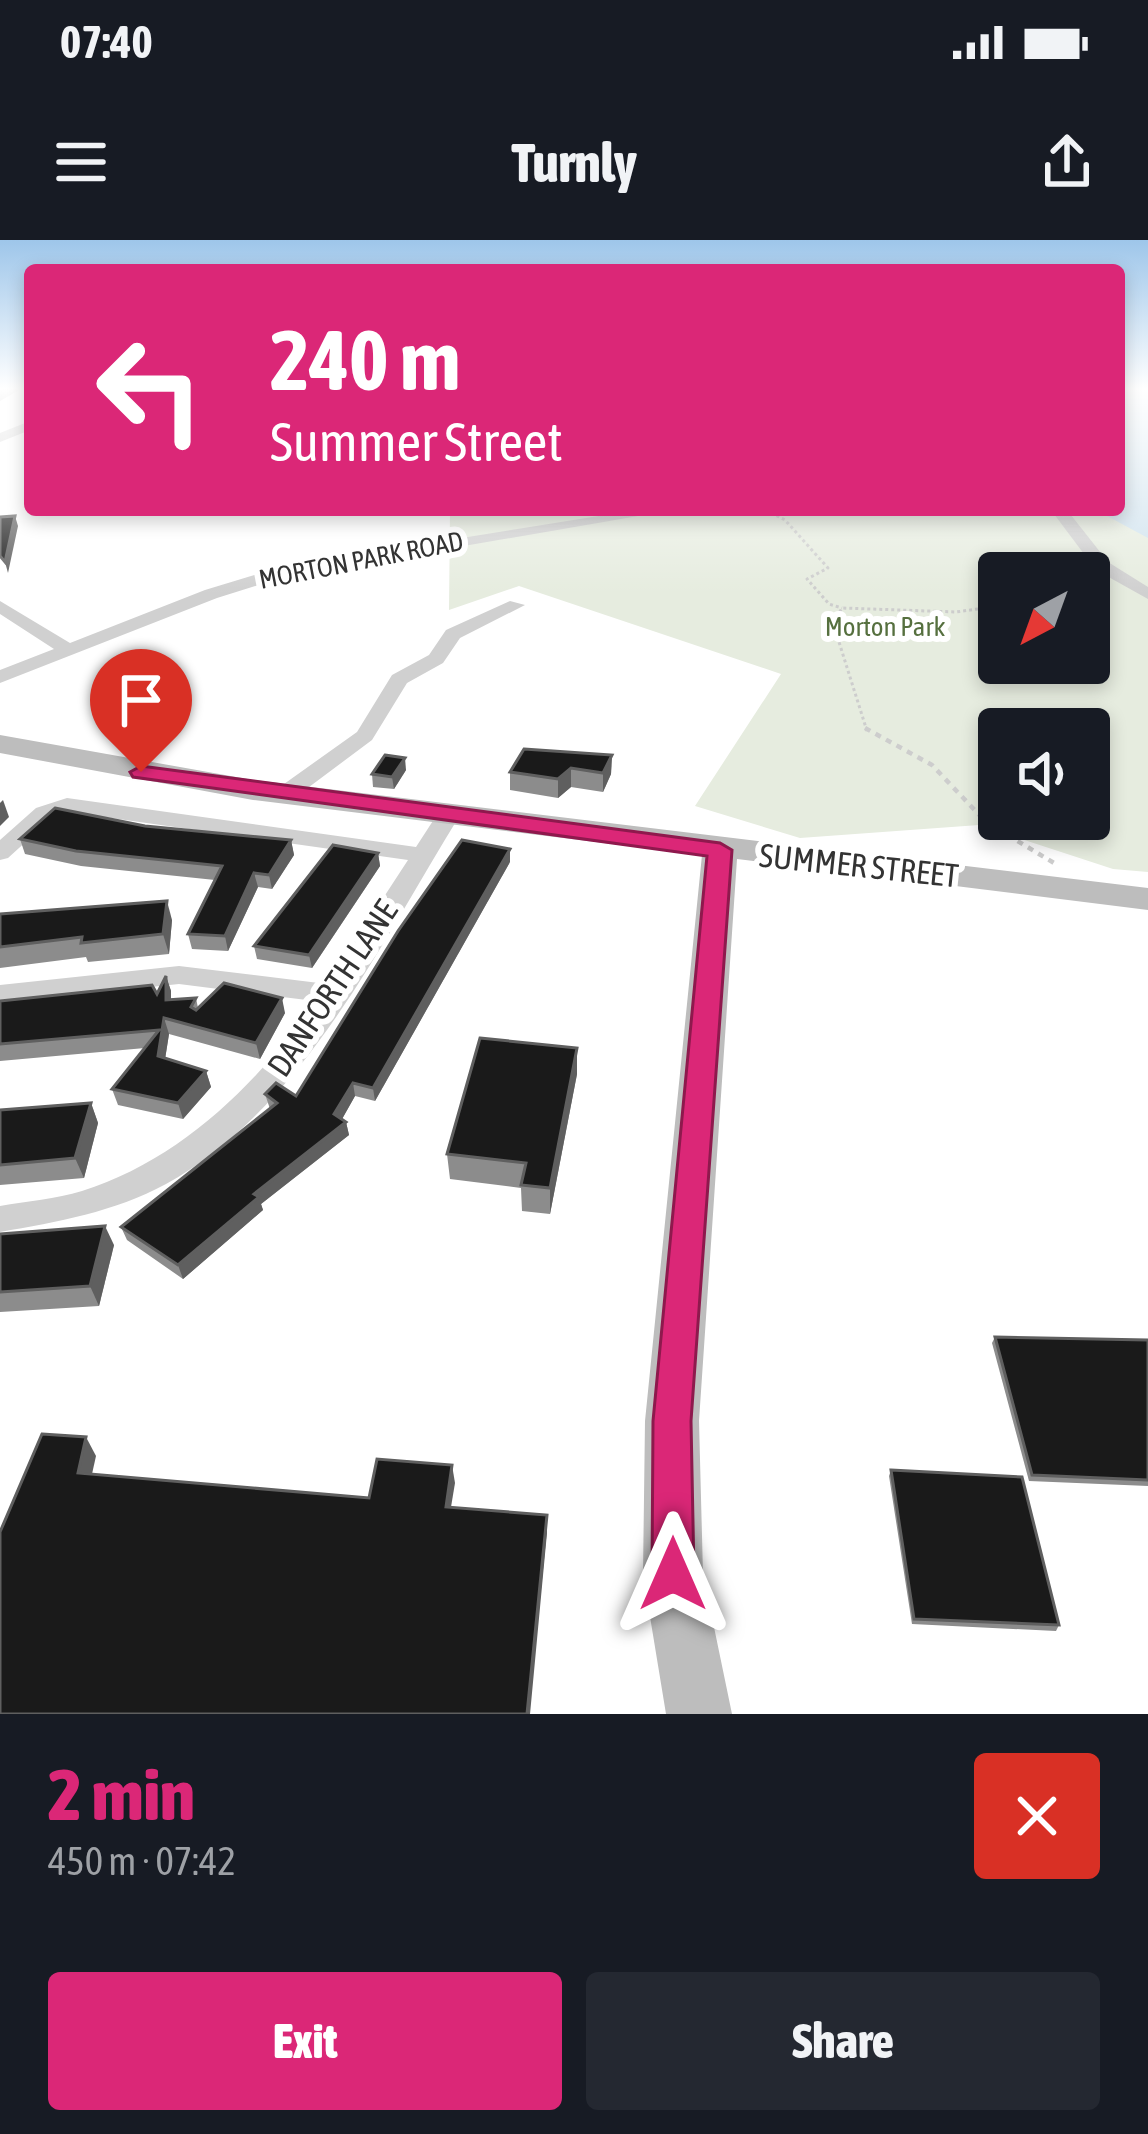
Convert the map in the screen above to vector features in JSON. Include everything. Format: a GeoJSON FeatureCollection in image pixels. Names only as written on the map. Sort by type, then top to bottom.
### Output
{"type":"FeatureCollection","features":[{"type":"Feature","properties":{"kind":"main road","name":"SUMMER STREET"},"geometry":{"type":"LineString","coordinates":[[0,744],[285,794],[1148,899]]}},
{"type":"Feature","properties":{"kind":"main road"},"geometry":{"type":"LineString","coordinates":[[699,1714],[673,1574],[672,1421],[720,850]]}},
{"type":"Feature","properties":{"kind":"street","name":"MORTON PARK ROAD"},"geometry":{"type":"LineString","coordinates":[[0,677],[280,572],[628,516]]}},
{"type":"Feature","properties":{"kind":"street"},"geometry":{"type":"LineString","coordinates":[[1064,516],[1102,566],[1148,594]]}},
{"type":"Feature","properties":{"kind":"street"},"geometry":{"type":"LineString","coordinates":[[285,794],[357,743],[399,679],[436,659],[452,634],[516,605]]}},
{"type":"Feature","properties":{"kind":"street"},"geometry":{"type":"LineString","coordinates":[[0,606],[69,651]]}},
{"type":"Feature","properties":{"kind":"street"},"geometry":{"type":"LineString","coordinates":[[0,853],[44,813],[67,806],[422,855]]}},
{"type":"Feature","properties":{"kind":"street","name":"DANFORTH LANE"},"geometry":{"type":"LineString","coordinates":[[0,1219],[38,1216],[134,1189],[230,1124],[285,1066],[448,815]]}},
{"type":"Feature","properties":{"kind":"street"},"geometry":{"type":"LineString","coordinates":[[0,994],[179,975],[334,994]]}},
{"type":"Feature","properties":{"kind":"path"},"geometry":{"type":"LineString","coordinates":[[778,516],[793,524],[805,548],[828,568],[807,579],[829,604],[956,612],[978,609]]}},
{"type":"Feature","properties":{"kind":"path"},"geometry":{"type":"LineString","coordinates":[[842,608],[833,622],[869,735],[932,765],[986,822],[1066,869]]}},
{"type":"Feature","properties":{"kind":"green space","name":"Morton Park"},"geometry":{"type":"Polygon","coordinates":[[[1125,456],[1148,456],[1148,872],[1113,869],[1025,840],[1110,840],[1110,708],[978,708],[978,825],[800,838],[695,806],[781,674],[519,586],[449,610],[450,516],[1125,516],[1125,456]]]}},
{"type":"Feature","properties":{"kind":"water"},"geometry":{"type":"Polygon","coordinates":[[[1125,456],[1148,456],[1148,538],[1107,516],[1125,516],[1125,456]]]}},
{"type":"Feature","properties":{"kind":"building"},"geometry":{"type":"Polygon","coordinates":[[[15,516],[5,562],[0,556],[0,517],[15,516]]]}},
{"type":"Feature","properties":{"kind":"building"},"geometry":{"type":"Polygon","coordinates":[[[524,749],[612,755],[603,773],[571,768],[558,779],[510,772],[524,749]]]}},
{"type":"Feature","properties":{"kind":"building"},"geometry":{"type":"Polygon","coordinates":[[[385,755],[405,758],[392,777],[372,774],[385,755]]]}},
{"type":"Feature","properties":{"kind":"building"},"geometry":{"type":"Polygon","coordinates":[[[55,808],[145,826],[291,840],[269,875],[254,873],[225,936],[188,934],[222,866],[76,851],[20,839],[55,808]]]}},
{"type":"Feature","properties":{"kind":"building"},"geometry":{"type":"Polygon","coordinates":[[[462,840],[510,849],[373,1088],[353,1083],[334,1114],[346,1122],[254,1194],[259,1197],[178,1265],[121,1227],[277,1103],[265,1094],[276,1083],[296,1096],[398,931],[462,840]]]}},
{"type":"Feature","properties":{"kind":"building"},"geometry":{"type":"Polygon","coordinates":[[[333,845],[378,853],[309,955],[254,946],[333,845]]]}},
{"type":"Feature","properties":{"kind":"building"},"geometry":{"type":"Polygon","coordinates":[[[167,901],[163,934],[0,947],[0,914],[167,901]]]}},
{"type":"Feature","properties":{"kind":"building"},"geometry":{"type":"Polygon","coordinates":[[[166,976],[166,1000],[196,998],[191,1007],[196,1010],[224,983],[282,998],[256,1043],[164,1018],[158,1056],[206,1071],[178,1103],[112,1089],[159,1030],[0,1044],[0,1001],[152,985],[157,994],[166,976]]]}},
{"type":"Feature","properties":{"kind":"building"},"geometry":{"type":"Polygon","coordinates":[[[480,1038],[577,1048],[550,1188],[521,1185],[526,1163],[447,1154],[480,1038]]]}},
{"type":"Feature","properties":{"kind":"building"},"geometry":{"type":"Polygon","coordinates":[[[91,1103],[75,1158],[0,1165],[0,1110],[91,1103]]]}},
{"type":"Feature","properties":{"kind":"building"},"geometry":{"type":"Polygon","coordinates":[[[105,1226],[90,1286],[0,1292],[0,1234],[105,1226]]]}},
{"type":"Feature","properties":{"kind":"building"},"geometry":{"type":"Polygon","coordinates":[[[995,1337],[1148,1340],[1148,1480],[1032,1475],[995,1337]]]}},
{"type":"Feature","properties":{"kind":"building"},"geometry":{"type":"Polygon","coordinates":[[[42,1434],[86,1437],[78,1473],[369,1498],[377,1459],[452,1465],[446,1507],[547,1515],[527,1714],[0,1714],[0,1532],[42,1434]]]}},
{"type":"Feature","properties":{"kind":"building"},"geometry":{"type":"Polygon","coordinates":[[[891,1470],[1022,1477],[1059,1625],[914,1619],[891,1470]]]}},
{"type":"Feature","properties":{"kind":"route"},"geometry":{"type":"LineString","coordinates":[[141,772],[720,850],[672,1421],[673,1574]]}}]}
